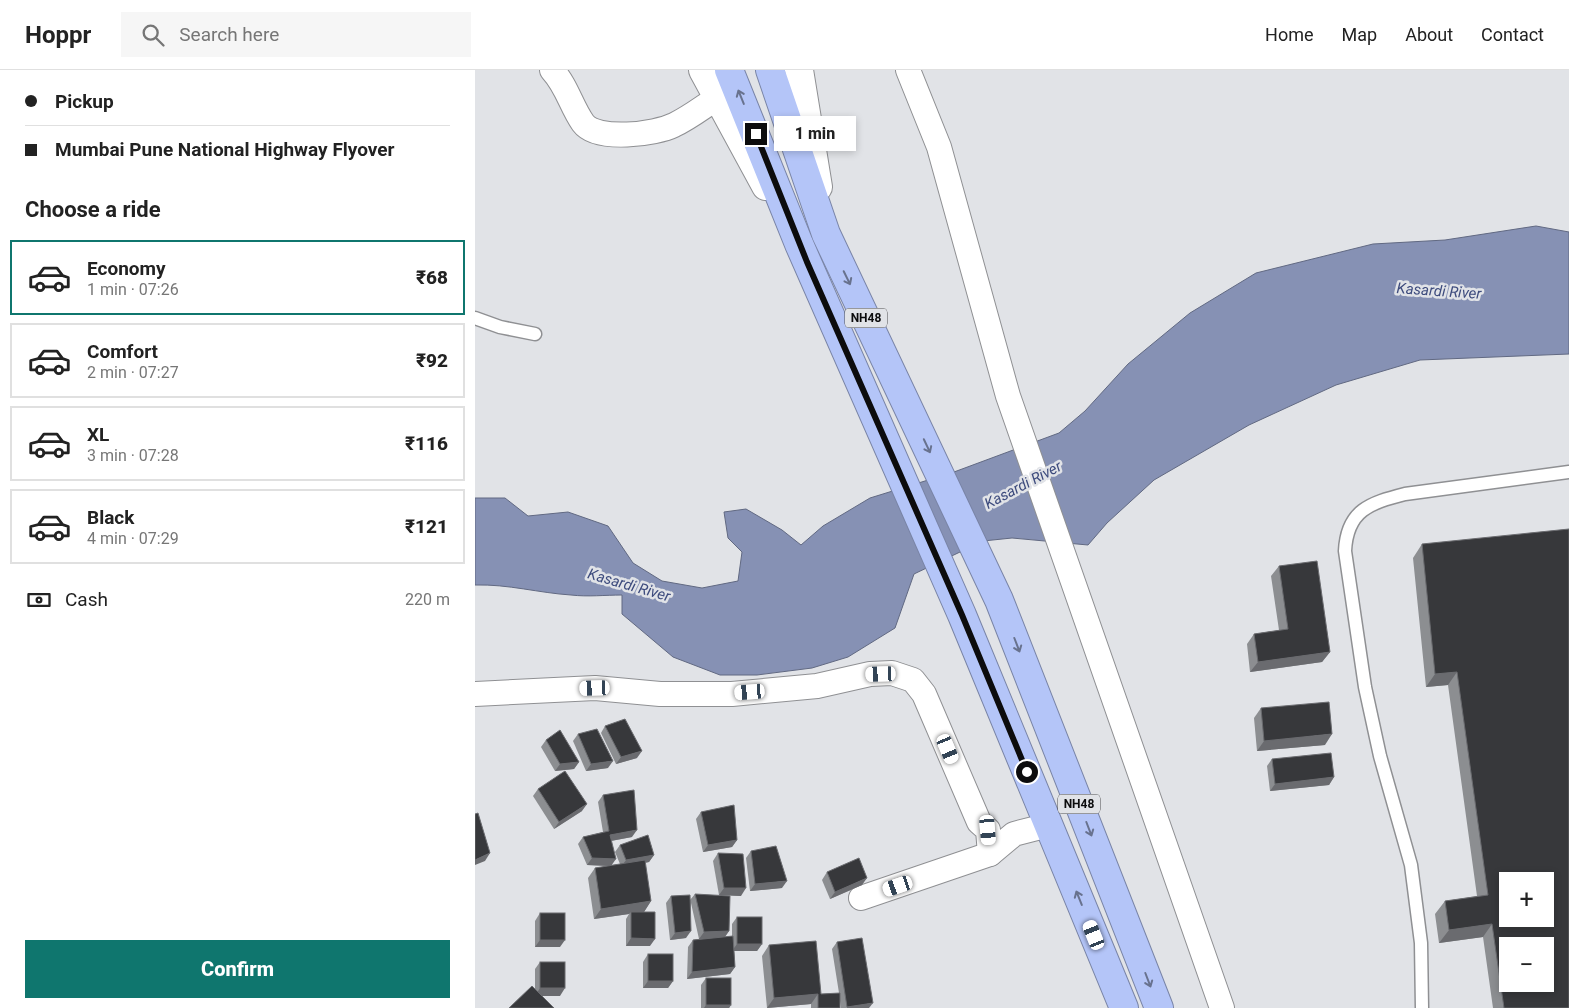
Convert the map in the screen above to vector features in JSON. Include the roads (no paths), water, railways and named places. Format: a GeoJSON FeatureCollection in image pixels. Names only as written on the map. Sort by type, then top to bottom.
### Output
{"type":"FeatureCollection","features":[{"type":"Feature","properties":{"kind":"highway","name":"NH48"},"geometry":{"type":"LineString","coordinates":[[729,70],[799,244],[962,615],[1125,1008]]}},
{"type":"Feature","properties":{"kind":"highway","name":"NH48"},"geometry":{"type":"LineString","coordinates":[[771,70],[826,234],[999,600],[1159,1008]]}},
{"type":"Feature","properties":{"kind":"main road"},"geometry":{"type":"LineString","coordinates":[[703,70],[799,244]]}},
{"type":"Feature","properties":{"kind":"main road"},"geometry":{"type":"LineString","coordinates":[[799,70],[826,234]]}},
{"type":"Feature","properties":{"kind":"street"},"geometry":{"type":"LineString","coordinates":[[553,70],[562,80],[583,124],[595,132],[613,135],[637,134],[673,126],[717,98]]}},
{"type":"Feature","properties":{"kind":"street"},"geometry":{"type":"LineString","coordinates":[[908,70],[939,147],[1008,396],[1222,1008]]}},
{"type":"Feature","properties":{"kind":"street"},"geometry":{"type":"LineString","coordinates":[[475,694],[595,688],[660,694],[731,694],[817,686],[870,674],[892,673],[913,680],[924,694],[979,822],[988,830],[990,854]]}},
{"type":"Feature","properties":{"kind":"street"},"geometry":{"type":"LineString","coordinates":[[861,898],[990,854],[1014,834],[1049,824]]}},
{"type":"Feature","properties":{"kind":"lane"},"geometry":{"type":"LineString","coordinates":[[475,318],[500,327],[535,334]]}},
{"type":"Feature","properties":{"kind":"lane"},"geometry":{"type":"LineString","coordinates":[[1422,1008],[1421,943],[1411,865],[1380,756],[1365,687],[1345,551],[1346,533],[1351,521],[1360,512],[1382,500],[1405,494],[1569,472]]}},
{"type":"Feature","properties":{"kind":"water","name":"Kasardi River"},"geometry":{"type":"Polygon","coordinates":[[[1536,226],[1569,232],[1569,354],[1420,360],[1336,385],[1249,425],[1154,480],[1107,523],[1088,545],[1012,538],[983,541],[914,574],[895,628],[848,657],[812,668],[757,675],[720,675],[673,657],[622,614],[622,595],[577,596],[499,586],[475,585],[475,498],[505,498],[528,516],[568,512],[608,526],[633,563],[662,581],[702,588],[738,581],[742,552],[728,538],[724,512],[746,509],[782,530],[801,545],[823,526],[870,498],[954,472],[1059,433],[1085,411],[1128,364],[1190,313],[1256,273],[1373,244],[1445,240],[1536,226]]]}}]}
